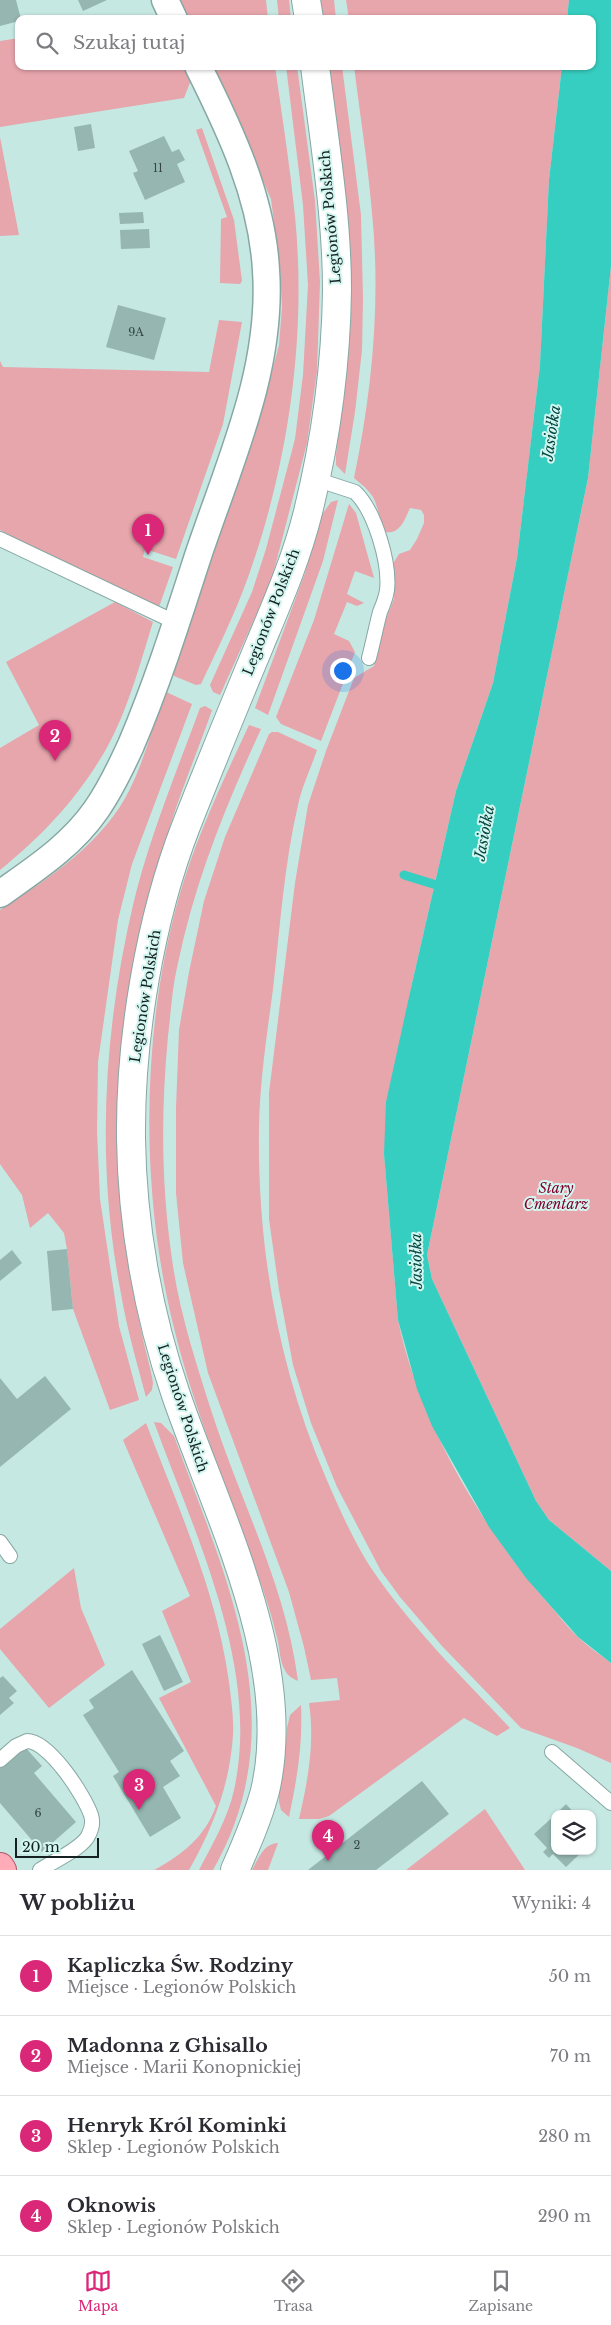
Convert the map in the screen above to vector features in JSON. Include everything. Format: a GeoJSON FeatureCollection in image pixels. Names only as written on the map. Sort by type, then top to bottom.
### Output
{"type":"FeatureCollection","features":[{"type":"Feature","properties":{"kind":"main road"},"geometry":{"type":"LineString","coordinates":[[306,0],[308,15]]}},
{"type":"Feature","properties":{"kind":"main road","name":"Legionów Polskich"},"geometry":{"type":"LineString","coordinates":[[235,1870],[266,1788],[272,1738],[271,1710],[264,1654],[252,1609],[174,1390],[146,1280],[133,1175],[131,1140],[134,1055],[150,950],[184,831],[284,585],[307,515],[315,479],[332,383],[337,285],[334,230],[315,70]]}},
{"type":"Feature","properties":{"kind":"street"},"geometry":{"type":"LineString","coordinates":[[165,0],[172,15]]}},
{"type":"Feature","properties":{"kind":"street"},"geometry":{"type":"LineString","coordinates":[[0,894],[53,857],[77,834],[97,809],[118,772],[140,724],[177,623],[249,405],[262,352],[267,297],[262,238],[246,176],[229,129],[200,70]]}},
{"type":"Feature","properties":{"kind":"lane"},"geometry":{"type":"LineString","coordinates":[[315,479],[355,492],[373,520],[380,542],[385,565],[387,590],[369,658]]}},
{"type":"Feature","properties":{"kind":"lane"},"geometry":{"type":"LineString","coordinates":[[0,539],[177,623]]}},
{"type":"Feature","properties":{"kind":"lane"},"geometry":{"type":"LineString","coordinates":[[0,1542],[10,1556]]}},
{"type":"Feature","properties":{"kind":"lane"},"geometry":{"type":"LineString","coordinates":[[0,1760],[16,1746],[27,1741],[40,1744],[58,1763],[84,1799],[90,1814],[91,1828],[87,1839],[40,1870]]}},
{"type":"Feature","properties":{"kind":"lane"},"geometry":{"type":"LineString","coordinates":[[552,1752],[611,1803]]}},
{"type":"Feature","properties":{"kind":"green space"},"geometry":{"type":"Polygon","coordinates":[[[176,0],[266,0],[268,15],[183,15],[176,0]]]}},
{"type":"Feature","properties":{"kind":"green space"},"geometry":{"type":"Polygon","coordinates":[[[277,0],[289,0],[291,15],[279,15],[277,0]]]}},
{"type":"Feature","properties":{"kind":"green space"},"geometry":{"type":"Polygon","coordinates":[[[320,0],[334,0],[336,15],[322,15],[320,0]]]}},
{"type":"Feature","properties":{"kind":"green space"},"geometry":{"type":"Polygon","coordinates":[[[346,0],[569,0],[567,15],[348,15],[346,0]]]}},
{"type":"Feature","properties":{"kind":"green space"},"geometry":{"type":"Polygon","coordinates":[[[15,39],[15,70],[187,70],[191,80],[184,98],[0,127],[0,41],[15,39]]]}},
{"type":"Feature","properties":{"kind":"green space"},"geometry":{"type":"Polygon","coordinates":[[[214,70],[276,70],[295,216],[298,308],[296,355],[291,401],[283,447],[261,537],[247,580],[225,633],[201,684],[196,685],[174,676],[171,668],[195,610],[269,383],[279,345],[282,307],[280,267],[271,199],[214,70]]]}},
{"type":"Feature","properties":{"kind":"green space"},"geometry":{"type":"Polygon","coordinates":[[[286,70],[298,70],[315,201],[320,282],[317,371],[307,443],[271,582],[220,695],[213,692],[210,685],[252,592],[266,549],[295,439],[303,375],[308,285],[303,205],[286,70]]]}},
{"type":"Feature","properties":{"kind":"green space"},"geometry":{"type":"Polygon","coordinates":[[[329,70],[343,70],[361,215],[362,350],[345,474],[336,465],[336,455],[349,346],[351,281],[339,147],[329,70]]]}},
{"type":"Feature","properties":{"kind":"green space"},"geometry":{"type":"Polygon","coordinates":[[[355,70],[562,70],[549,180],[540,365],[517,558],[493,683],[456,791],[411,988],[384,1154],[398,1320],[421,1396],[455,1470],[499,1540],[523,1573],[570,1629],[611,1663],[611,1763],[577,1748],[521,1728],[442,1646],[400,1597],[381,1571],[337,1487],[311,1423],[293,1365],[279,1290],[269,1219],[269,1093],[295,883],[308,805],[354,678],[374,666],[385,621],[394,599],[394,562],[399,554],[410,550],[424,523],[424,515],[421,510],[410,508],[398,529],[385,532],[376,502],[363,485],[354,478],[366,413],[375,313],[375,246],[355,70]]]}},
{"type":"Feature","properties":{"kind":"green space"},"geometry":{"type":"Polygon","coordinates":[[[202,128],[234,220],[242,281],[240,284],[220,283],[221,219],[227,217],[196,130],[202,128]]]}},
{"type":"Feature","properties":{"kind":"green space"},"geometry":{"type":"Polygon","coordinates":[[[0,137],[19,235],[0,236],[0,137]]]}},
{"type":"Feature","properties":{"kind":"green space","name":"Stary Cmentarz"},"geometry":{"type":"Polygon","coordinates":[[[611,266],[611,1571],[549,1520],[536,1501],[432,1279],[427,1255],[588,478],[611,266]]]}},
{"type":"Feature","properties":{"kind":"green space"},"geometry":{"type":"Polygon","coordinates":[[[219,320],[242,322],[223,424],[176,559],[145,549],[143,557],[173,567],[159,607],[107,586],[0,530],[0,361],[3,367],[209,372],[219,320]]]}},
{"type":"Feature","properties":{"kind":"green space"},"geometry":{"type":"Polygon","coordinates":[[[338,500],[323,561],[268,715],[255,708],[305,573],[321,516],[331,502],[338,500]]]}},
{"type":"Feature","properties":{"kind":"green space"},"geometry":{"type":"Polygon","coordinates":[[[349,504],[356,513],[374,578],[355,571],[347,594],[364,603],[357,606],[347,602],[334,634],[349,641],[355,652],[321,741],[281,724],[276,717],[314,620],[349,504]]]}},
{"type":"Feature","properties":{"kind":"green space"},"geometry":{"type":"Polygon","coordinates":[[[115,602],[153,622],[120,721],[105,751],[71,801],[45,830],[0,870],[0,748],[39,725],[6,662],[115,602]]]}},
{"type":"Feature","properties":{"kind":"green space"},"geometry":{"type":"Polygon","coordinates":[[[164,691],[192,704],[132,864],[118,920],[98,1062],[97,1132],[100,1199],[119,1326],[139,1400],[110,1410],[73,1309],[64,1233],[48,1213],[30,1228],[22,1195],[0,1164],[0,910],[74,858],[106,826],[130,789],[149,741],[164,691]]]}},
{"type":"Feature","properties":{"kind":"green space"},"geometry":{"type":"Polygon","coordinates":[[[205,706],[212,710],[171,823],[143,921],[125,1021],[120,1072],[118,1122],[119,1173],[123,1224],[129,1268],[153,1383],[152,1390],[146,1397],[126,1320],[113,1245],[108,1197],[106,1148],[109,1050],[123,953],[139,880],[200,708],[205,706]]]}},
{"type":"Feature","properties":{"kind":"green space"},"geometry":{"type":"Polygon","coordinates":[[[249,725],[261,729],[213,844],[193,903],[176,972],[166,1064],[163,1120],[164,1175],[172,1259],[189,1337],[206,1394],[284,1612],[298,1681],[287,1674],[282,1663],[267,1601],[198,1409],[180,1353],[162,1272],[150,1165],[149,1110],[152,1055],[157,1001],[166,948],[193,853],[249,725]]]}},
{"type":"Feature","properties":{"kind":"green space"},"geometry":{"type":"Polygon","coordinates":[[[278,732],[317,750],[300,798],[289,850],[264,1057],[259,1126],[262,1216],[274,1306],[283,1350],[309,1436],[341,1512],[364,1557],[386,1590],[420,1631],[510,1728],[497,1736],[464,1718],[329,1816],[319,1819],[299,1819],[310,1761],[311,1718],[309,1703],[340,1700],[337,1678],[311,1680],[289,1592],[208,1373],[183,1263],[176,1193],[176,1108],[179,1030],[189,972],[204,901],[225,837],[269,734],[278,732]]]}},
{"type":"Feature","properties":{"kind":"green space"},"geometry":{"type":"Polygon","coordinates":[[[154,1422],[161,1423],[174,1436],[214,1543],[231,1597],[245,1652],[251,1706],[250,1760],[238,1815],[213,1870],[199,1870],[224,1821],[234,1790],[240,1744],[239,1697],[220,1603],[188,1510],[154,1422]]]}},
{"type":"Feature","properties":{"kind":"green space"},"geometry":{"type":"Polygon","coordinates":[[[146,1423],[206,1583],[223,1649],[232,1709],[231,1753],[224,1788],[213,1822],[189,1870],[154,1870],[174,1858],[199,1836],[206,1827],[216,1806],[159,1698],[191,1682],[162,1611],[190,1596],[123,1440],[146,1423]]]}},
{"type":"Feature","properties":{"kind":"green space"},"geometry":{"type":"Polygon","coordinates":[[[74,1568],[81,1608],[105,1665],[49,1708],[0,1649],[0,1629],[74,1568]]]}},
{"type":"Feature","properties":{"kind":"green space"},"geometry":{"type":"Polygon","coordinates":[[[301,1705],[299,1761],[289,1817],[281,1810],[279,1792],[290,1715],[301,1705]]]}},
{"type":"Feature","properties":{"kind":"green space"},"geometry":{"type":"Polygon","coordinates":[[[485,1809],[525,1870],[406,1870],[485,1809]]]}},
{"type":"Feature","properties":{"kind":"green space"},"geometry":{"type":"Polygon","coordinates":[[[278,1843],[268,1870],[252,1870],[265,1849],[278,1843]]]}},
{"type":"Feature","properties":{"kind":"water","name":"Jasiołka"},"geometry":{"type":"Polygon","coordinates":[[[569,0],[611,0],[611,266],[588,478],[427,1255],[432,1279],[536,1501],[549,1520],[611,1571],[611,1663],[578,1637],[526,1578],[489,1527],[432,1426],[417,1389],[398,1320],[384,1154],[386,1102],[411,988],[456,791],[493,683],[517,558],[540,365],[549,180],[562,70],[596,70],[596,15],[567,15],[569,0]]]}},
{"type":"Feature","properties":{"kind":"building"},"geometry":{"type":"Polygon","coordinates":[[[0,0],[16,0],[20,15],[15,15],[15,22],[0,26],[0,0]]]}},
{"type":"Feature","properties":{"kind":"building"},"geometry":{"type":"Polygon","coordinates":[[[78,0],[107,0],[83,11],[78,0]]]}},
{"type":"Feature","properties":{"kind":"building"},"geometry":{"type":"Polygon","coordinates":[[[91,124],[95,148],[78,151],[74,127],[91,124]]]}},
{"type":"Feature","properties":{"kind":"building"},"geometry":{"type":"Polygon","coordinates":[[[164,136],[172,152],[179,149],[185,160],[177,164],[185,182],[145,200],[133,173],[138,171],[129,151],[164,136]]]}},
{"type":"Feature","properties":{"kind":"building"},"geometry":{"type":"Polygon","coordinates":[[[143,212],[144,223],[120,224],[119,213],[143,212]]]}},
{"type":"Feature","properties":{"kind":"building"},"geometry":{"type":"Polygon","coordinates":[[[149,229],[150,248],[121,249],[120,230],[149,229]]]}},
{"type":"Feature","properties":{"kind":"building"},"geometry":{"type":"Polygon","coordinates":[[[118,305],[166,318],[154,360],[106,347],[118,305]]]}},
{"type":"Feature","properties":{"kind":"building"},"geometry":{"type":"Polygon","coordinates":[[[67,1249],[73,1309],[52,1311],[47,1251],[67,1249]]]}},
{"type":"Feature","properties":{"kind":"building"},"geometry":{"type":"Polygon","coordinates":[[[12,1250],[22,1263],[0,1281],[0,1260],[12,1250]]]}},
{"type":"Feature","properties":{"kind":"building"},"geometry":{"type":"Polygon","coordinates":[[[45,1376],[71,1409],[0,1467],[0,1378],[17,1399],[45,1376]]]}},
{"type":"Feature","properties":{"kind":"building"},"geometry":{"type":"Polygon","coordinates":[[[160,1635],[183,1682],[164,1691],[142,1644],[160,1635]]]}},
{"type":"Feature","properties":{"kind":"building"},"geometry":{"type":"Polygon","coordinates":[[[132,1670],[184,1751],[170,1761],[180,1776],[163,1787],[181,1818],[150,1837],[113,1776],[119,1772],[83,1715],[94,1708],[89,1700],[132,1670]]]}},
{"type":"Feature","properties":{"kind":"building"},"geometry":{"type":"Polygon","coordinates":[[[3,1676],[17,1691],[9,1698],[14,1703],[0,1715],[0,1678],[3,1676]]]}},
{"type":"Feature","properties":{"kind":"building"},"geometry":{"type":"Polygon","coordinates":[[[25,1747],[42,1766],[34,1773],[76,1822],[42,1852],[0,1803],[0,1768],[25,1747]]]}},
{"type":"Feature","properties":{"kind":"building"},"geometry":{"type":"Polygon","coordinates":[[[422,1781],[449,1814],[376,1870],[308,1870],[422,1781]]]}},
{"type":"Feature","properties":{"kind":"building"},"geometry":{"type":"Polygon","coordinates":[[[566,1804],[571,1810],[560,1810],[566,1804]]]}},
{"type":"Feature","properties":{"kind":"building"},"geometry":{"type":"Polygon","coordinates":[[[551,1819],[552,1855],[549,1858],[543,1852],[547,1848],[534,1834],[551,1819]]]}},
{"type":"Feature","properties":{"kind":"building"},"geometry":{"type":"Polygon","coordinates":[[[554,1855],[579,1855],[566,1867],[554,1855]]]}},
{"type":"Feature","properties":{"kind":"waterway"},"geometry":{"type":"LineString","coordinates":[[404,875],[446,888]]}},
{"type":"Feature","properties":{"kind":"place","name":"Kapliczka Św. Rodziny"},"geometry":{"type":"Point","coordinates":[148,555]}},
{"type":"Feature","properties":{"kind":"place","name":"Madonna z Ghisallo"},"geometry":{"type":"Point","coordinates":[55,761]}},
{"type":"Feature","properties":{"kind":"place","name":"Henryk Król Kominki"},"geometry":{"type":"Point","coordinates":[139,1810]}},
{"type":"Feature","properties":{"kind":"place","name":"Oknowis"},"geometry":{"type":"Point","coordinates":[328,1861]}}]}
